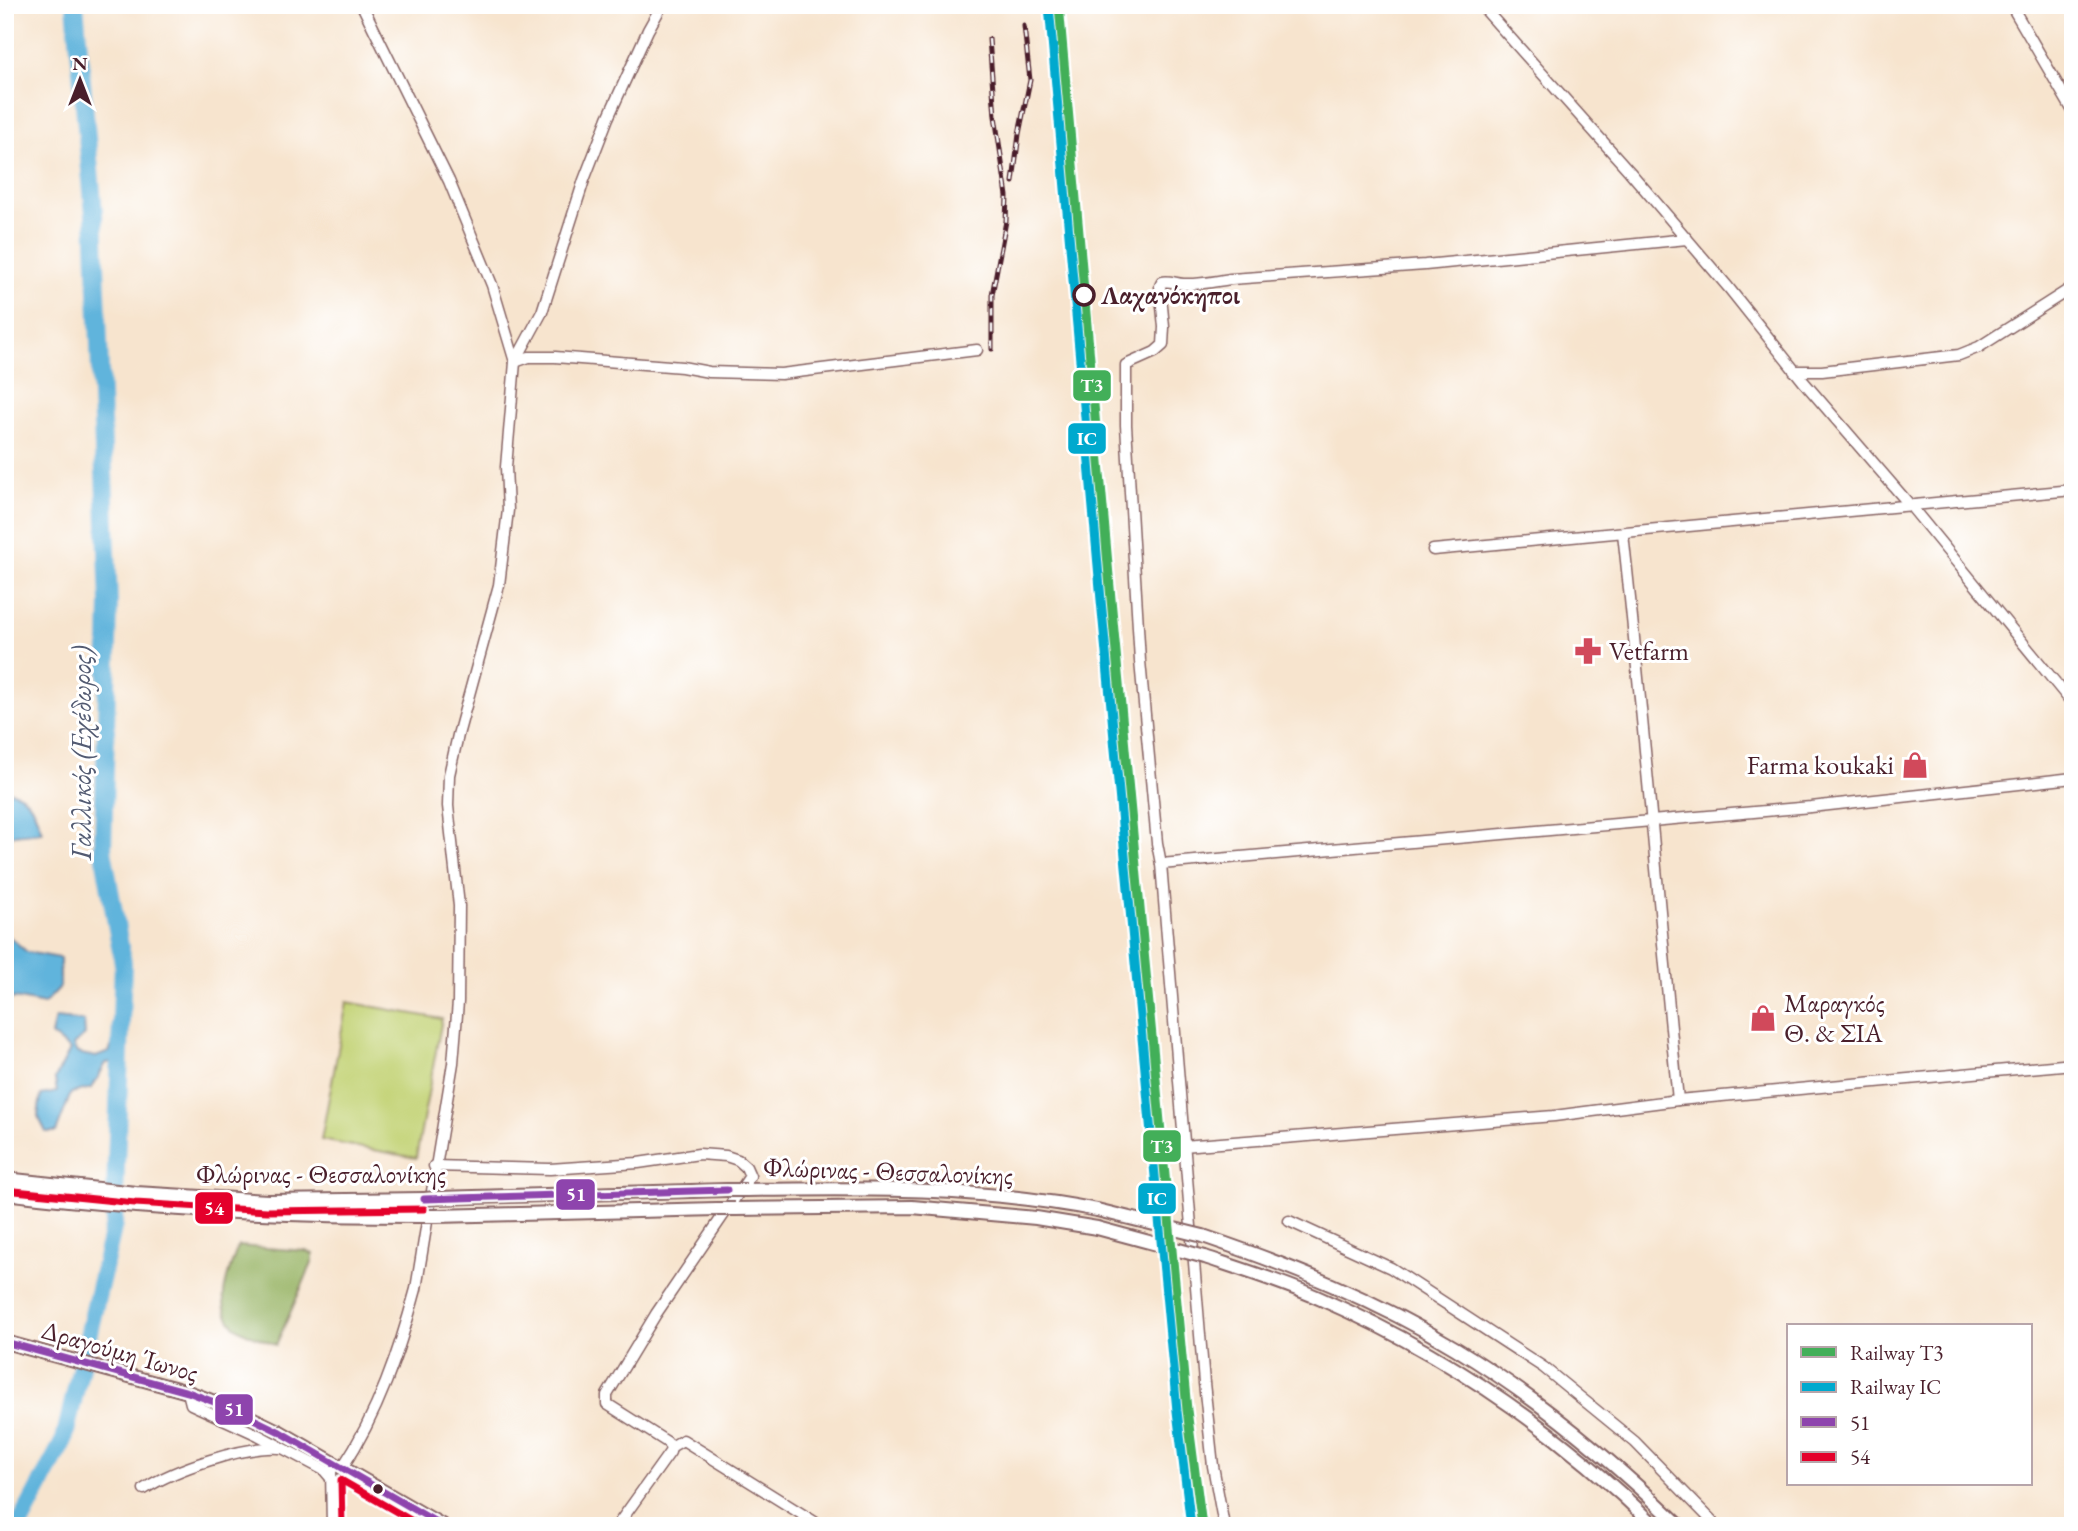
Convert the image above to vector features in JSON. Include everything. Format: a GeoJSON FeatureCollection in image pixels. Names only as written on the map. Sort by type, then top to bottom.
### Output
{"type":"FeatureCollection","features":[{"type":"Feature","properties":{"kind":"main road","name":"Φλώρινας - Θεσσαλονίκης"},"geometry":{"type":"LineString","coordinates":[[5,1180],[136,1193],[296,1201],[727,1190],[942,1190],[1005,1196],[1097,1210],[1203,1236],[1322,1280],[1436,1337],[1552,1414],[1641,1488],[1680,1526]]}},
{"type":"Feature","properties":{"kind":"main road","name":"Φλώρινας - Θεσσαλονίκης"},"geometry":{"type":"LineString","coordinates":[[5,1193],[134,1207],[231,1213],[420,1216],[912,1207],[999,1213],[1097,1228],[1205,1257],[1263,1276],[1374,1323],[1447,1364],[1541,1428],[1586,1463],[1655,1526]]}},
{"type":"Feature","properties":{"kind":"main road","name":"Δραγούμη Ίωνος"},"geometry":{"type":"LineString","coordinates":[[5,1342],[188,1392],[253,1419],[443,1526]]}},
{"type":"Feature","properties":{"kind":"street"},"geometry":{"type":"LineString","coordinates":[[332,1526],[330,1477],[366,1427],[398,1351],[415,1289],[453,1063],[460,965],[459,906],[448,806],[449,775],[499,585],[508,510],[506,467],[515,362],[492,285],[449,181],[362,5]]}},
{"type":"Feature","properties":{"kind":"street"},"geometry":{"type":"LineString","coordinates":[[515,362],[542,312],[584,180],[608,118],[662,5]]}},
{"type":"Feature","properties":{"kind":"street"},"geometry":{"type":"LineString","coordinates":[[1482,5],[1728,286],[1794,371],[1909,504],[2073,704]]}},
{"type":"Feature","properties":{"kind":"street"},"geometry":{"type":"LineString","coordinates":[[2011,5],[2073,111]]}},
{"type":"Feature","properties":{"kind":"street"},"geometry":{"type":"LineString","coordinates":[[1224,1526],[1213,1466],[1203,1383],[1161,864],[1140,661],[1126,425],[1126,365],[1155,352],[1163,345],[1161,282],[1203,284],[1231,279],[1425,265],[1686,239]]}},
{"type":"Feature","properties":{"kind":"street"},"geometry":{"type":"LineString","coordinates":[[1794,371],[1835,370],[1959,355],[1979,346],[2073,287]]}},
{"type":"Feature","properties":{"kind":"street"},"geometry":{"type":"LineString","coordinates":[[515,362],[529,358],[555,357],[731,374],[781,374],[976,350]]}},
{"type":"Feature","properties":{"kind":"street"},"geometry":{"type":"LineString","coordinates":[[1433,550],[2073,490]]}},
{"type":"Feature","properties":{"kind":"street"},"geometry":{"type":"LineString","coordinates":[[1623,533],[1678,1100]]}},
{"type":"Feature","properties":{"kind":"street"},"geometry":{"type":"LineString","coordinates":[[1161,864],[1811,807],[2073,778]]}},
{"type":"Feature","properties":{"kind":"street"},"geometry":{"type":"LineString","coordinates":[[1183,1146],[1554,1116],[1678,1100],[2073,1064]]}},
{"type":"Feature","properties":{"kind":"street"},"geometry":{"type":"LineString","coordinates":[[434,1166],[550,1169],[638,1163],[699,1154],[726,1156],[738,1160],[746,1167],[750,1176],[656,1314],[607,1395],[607,1404],[663,1439],[671,1447]]}},
{"type":"Feature","properties":{"kind":"street"},"geometry":{"type":"LineString","coordinates":[[1289,1221],[1391,1268],[1543,1367],[1635,1442],[1717,1526]]}},
{"type":"Feature","properties":{"kind":"street"},"geometry":{"type":"LineString","coordinates":[[188,1392],[191,1404],[258,1435],[324,1470],[330,1477]]}},
{"type":"Feature","properties":{"kind":"street"},"geometry":{"type":"LineString","coordinates":[[617,1526],[671,1447],[679,1441],[688,1441],[821,1526]]}},
{"type":"Feature","properties":{"kind":"street"},"geometry":{"type":"LineString","coordinates":[[144,1489],[159,1479],[218,1459],[266,1447],[281,1448]]}},
{"type":"Feature","properties":{"kind":"green space"},"geometry":{"type":"Polygon","coordinates":[[[347,1002],[442,1019],[416,1158],[321,1140],[347,1002]]]}},
{"type":"Feature","properties":{"kind":"green space"},"geometry":{"type":"Polygon","coordinates":[[[238,1246],[306,1251],[313,1254],[313,1261],[276,1345],[244,1332],[228,1318],[225,1287],[238,1246]]]}},
{"type":"Feature","properties":{"kind":"water"},"geometry":{"type":"Polygon","coordinates":[[[5,790],[26,799],[34,810],[42,832],[5,836],[5,790]]]}},
{"type":"Feature","properties":{"kind":"water"},"geometry":{"type":"Polygon","coordinates":[[[5,933],[27,952],[60,958],[60,987],[44,1004],[14,998],[5,1001],[5,933]]]}},
{"type":"Feature","properties":{"kind":"water"},"geometry":{"type":"Polygon","coordinates":[[[55,1018],[84,1021],[85,1035],[73,1045],[77,1053],[96,1057],[109,1052],[121,1026],[113,1062],[106,1063],[92,1088],[71,1093],[56,1132],[46,1132],[38,1116],[41,1095],[57,1092],[55,1079],[70,1050],[51,1035],[55,1018]]]}},
{"type":"Feature","properties":{"kind":"waterway","name":"Γαλλικός (Εχέδωρος)"},"geometry":{"type":"LineString","coordinates":[[19,1526],[64,1440],[114,1224],[123,963],[103,850],[109,603],[94,214],[75,5]]}},
{"type":"Feature","properties":{"kind":"railway"},"geometry":{"type":"LineString","coordinates":[[1013,182],[1030,80],[1024,26]]}},
{"type":"Feature","properties":{"kind":"railway"},"geometry":{"type":"LineString","coordinates":[[989,39],[995,116],[1007,196],[1006,221],[992,295],[992,349]]}},
{"type":"Feature","properties":{"kind":"rail line","name":"T3"},"geometry":{"type":"LineString","coordinates":[[1059,5],[1111,599],[1187,1410],[1202,1526]]}},
{"type":"Feature","properties":{"kind":"rail line","name":"IC"},"geometry":{"type":"LineString","coordinates":[[1049,6],[1101,600],[1177,1411],[1191,1526]]}},
{"type":"Feature","properties":{"kind":"transit line","name":"54"},"geometry":{"type":"LineString","coordinates":[[5,1190],[135,1203],[267,1211],[424,1209]]}},
{"type":"Feature","properties":{"kind":"transit line","name":"51"},"geometry":{"type":"LineString","coordinates":[[424,1199],[727,1190]]}},
{"type":"Feature","properties":{"kind":"transit line","name":"51"},"geometry":{"type":"LineString","coordinates":[[5,1342],[188,1392],[235,1410],[280,1432],[443,1526]]}},
{"type":"Feature","properties":{"kind":"transit line","name":"54"},"geometry":{"type":"LineString","coordinates":[[342,1526],[341,1480],[421,1526]]}},
{"type":"Feature","properties":{"kind":"place","name":"Λαχανόκηποι"},"geometry":{"type":"Point","coordinates":[1084,295]}},
{"type":"Feature","properties":{"kind":"place","name":"Vetfarm"},"geometry":{"type":"Point","coordinates":[1588,651]}},
{"type":"Feature","properties":{"kind":"place","name":"Farma koukaki"},"geometry":{"type":"Point","coordinates":[1915,765]}},
{"type":"Feature","properties":{"kind":"place","name":"Μαραγκός Θ. & ΣΙΑ"},"geometry":{"type":"Point","coordinates":[1763,1018]}}]}
